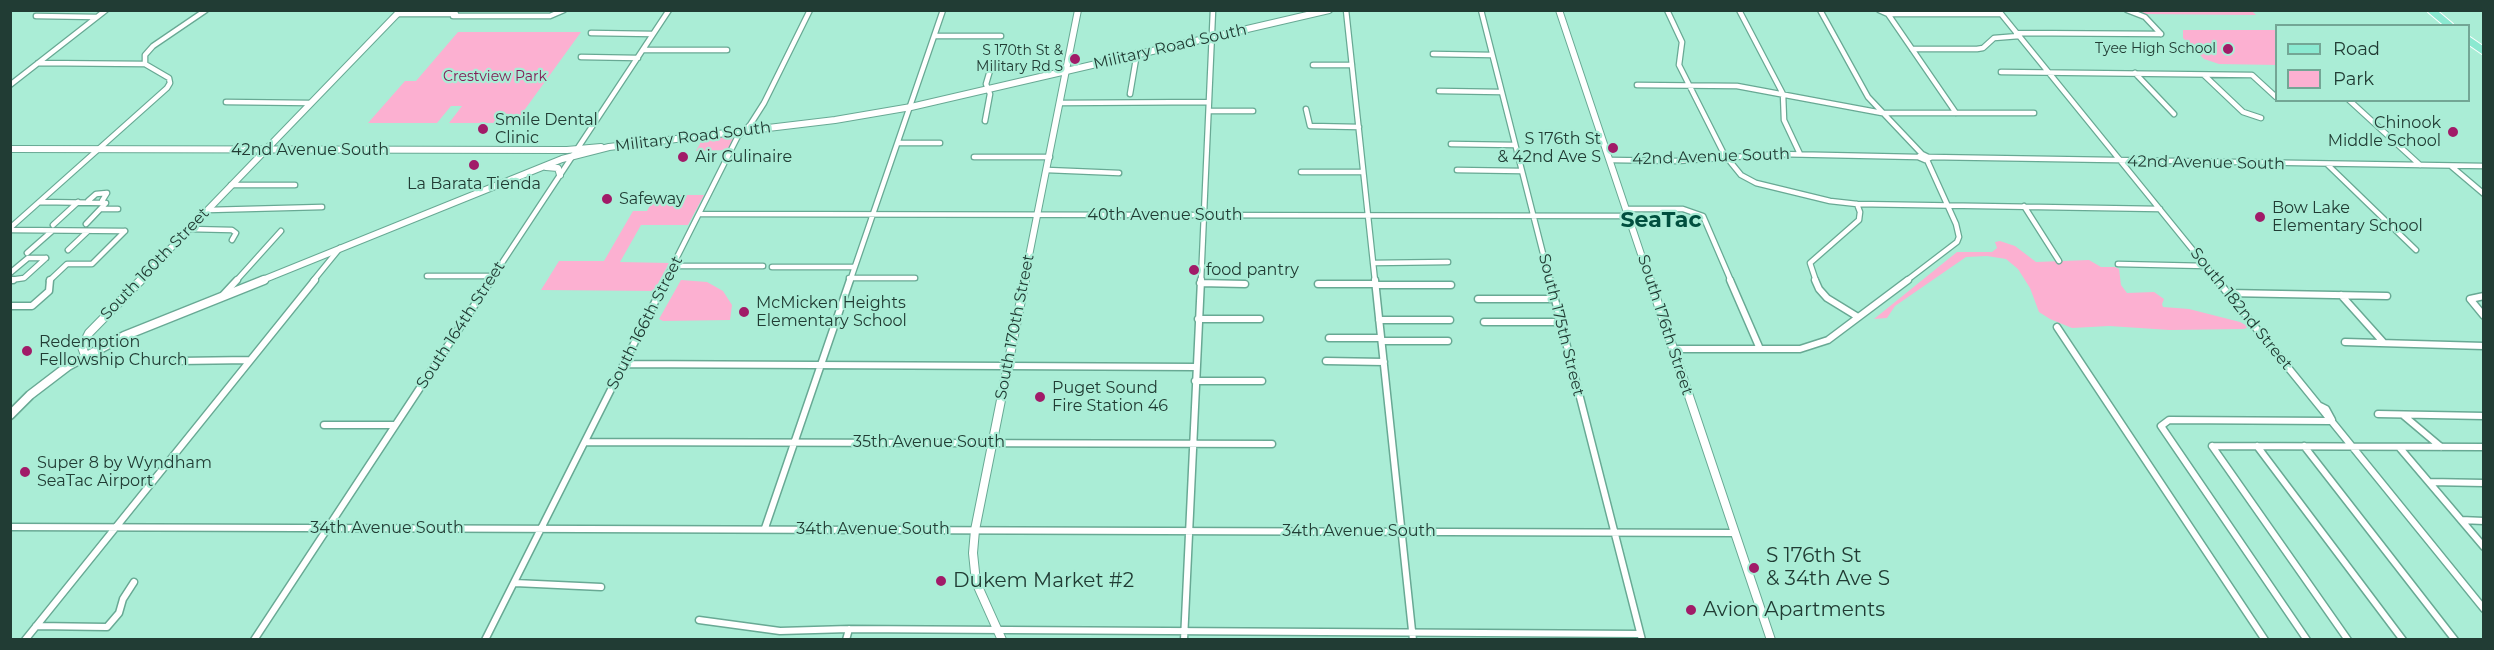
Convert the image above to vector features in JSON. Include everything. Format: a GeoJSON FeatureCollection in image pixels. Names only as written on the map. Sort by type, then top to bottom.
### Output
{"type":"FeatureCollection","features":[{"type":"Feature","properties":{"kind":"main road","name":"Military Road South"},"geometry":{"type":"LineString","coordinates":[[85,355],[124,336],[575,152],[832,120],[911,107],[1329,10]]}},
{"type":"Feature","properties":{"kind":"main road"},"geometry":{"type":"LineString","coordinates":[[2431,10],[2448,24]]}},
{"type":"Feature","properties":{"kind":"main road"},"geometry":{"type":"LineString","coordinates":[[2470,41],[2484,51]]}},
{"type":"Feature","properties":{"kind":"main road"},"geometry":{"type":"LineString","coordinates":[[536,169],[556,167],[560,175]]}},
{"type":"Feature","properties":{"kind":"main road"},"geometry":{"type":"LineString","coordinates":[[10,415],[47,381],[85,355]]}},
{"type":"Feature","properties":{"kind":"street"},"geometry":{"type":"LineString","coordinates":[[10,85],[106,10]]}},
{"type":"Feature","properties":{"kind":"street"},"geometry":{"type":"LineString","coordinates":[[145,64],[145,55],[148,50],[206,10]]}},
{"type":"Feature","properties":{"kind":"street"},"geometry":{"type":"LineString","coordinates":[[453,16],[559,14],[564,10]]}},
{"type":"Feature","properties":{"kind":"street","name":"South 164th Street"},"geometry":{"type":"LineString","coordinates":[[254,639],[669,10]]}},
{"type":"Feature","properties":{"kind":"street","name":"South 166th Street"},"geometry":{"type":"LineString","coordinates":[[485,639],[738,136],[750,125],[764,103],[810,10]]}},
{"type":"Feature","properties":{"kind":"street"},"geometry":{"type":"LineString","coordinates":[[765,528],[819,365],[943,10]]}},
{"type":"Feature","properties":{"kind":"street","name":"South 170th Street"},"geometry":{"type":"LineString","coordinates":[[1000,635],[976,582],[975,530],[1078,10]]}},
{"type":"Feature","properties":{"kind":"street"},"geometry":{"type":"LineString","coordinates":[[1184,636],[1213,10]]}},
{"type":"Feature","properties":{"kind":"street"},"geometry":{"type":"LineString","coordinates":[[1346,10],[1412,636]]}},
{"type":"Feature","properties":{"kind":"street","name":"South 175th Street"},"geometry":{"type":"LineString","coordinates":[[1481,10],[1641,637]]}},
{"type":"Feature","properties":{"kind":"street","name":"South 176th Street"},"geometry":{"type":"LineString","coordinates":[[1559,10],[1771,639]]}},
{"type":"Feature","properties":{"kind":"street"},"geometry":{"type":"LineString","coordinates":[[1667,10],[1682,42],[1679,65],[1726,158],[1741,175],[1756,183],[1830,201],[1857,204],[2160,209]]}},
{"type":"Feature","properties":{"kind":"street"},"geometry":{"type":"LineString","coordinates":[[1739,10],[1784,94],[1784,120],[1800,154]]}},
{"type":"Feature","properties":{"kind":"street"},"geometry":{"type":"LineString","coordinates":[[1673,349],[1800,349],[1812,347],[1828,340],[1957,242],[1959,237],[1949,205],[1928,159],[1920,155],[1868,97],[1820,10]]}},
{"type":"Feature","properties":{"kind":"street"},"geometry":{"type":"LineString","coordinates":[[1879,10],[1888,14],[2000,13]]}},
{"type":"Feature","properties":{"kind":"street"},"geometry":{"type":"LineString","coordinates":[[2127,10],[2142,15],[2161,34]]}},
{"type":"Feature","properties":{"kind":"street"},"geometry":{"type":"LineString","coordinates":[[399,12],[480,13]]}},
{"type":"Feature","properties":{"kind":"street","name":"South 160th Street"},"geometry":{"type":"LineString","coordinates":[[85,355],[82,347],[89,333],[399,12]]}},
{"type":"Feature","properties":{"kind":"street","name":"South 182nd Street"},"geometry":{"type":"LineString","coordinates":[[2000,13],[2484,609]]}},
{"type":"Feature","properties":{"kind":"street"},"geometry":{"type":"LineString","coordinates":[[1888,14],[1956,113]]}},
{"type":"Feature","properties":{"kind":"street"},"geometry":{"type":"LineString","coordinates":[[36,16],[98,17]]}},
{"type":"Feature","properties":{"kind":"street"},"geometry":{"type":"LineString","coordinates":[[591,33],[653,34]]}},
{"type":"Feature","properties":{"kind":"street"},"geometry":{"type":"LineString","coordinates":[[1912,49],[1977,49],[1986,46],[1994,38],[2018,35],[2161,34]]}},
{"type":"Feature","properties":{"kind":"street"},"geometry":{"type":"LineString","coordinates":[[934,36],[1000,36]]}},
{"type":"Feature","properties":{"kind":"street"},"geometry":{"type":"LineString","coordinates":[[643,50],[727,50]]}},
{"type":"Feature","properties":{"kind":"street"},"geometry":{"type":"LineString","coordinates":[[1130,94],[1137,53]]}},
{"type":"Feature","properties":{"kind":"street"},"geometry":{"type":"LineString","coordinates":[[1433,54],[1492,55]]}},
{"type":"Feature","properties":{"kind":"street"},"geometry":{"type":"LineString","coordinates":[[581,57],[638,58]]}},
{"type":"Feature","properties":{"kind":"street"},"geometry":{"type":"LineString","coordinates":[[10,229],[169,86],[169,78],[164,73],[145,64],[38,63]]}},
{"type":"Feature","properties":{"kind":"street"},"geometry":{"type":"LineString","coordinates":[[1313,64],[1352,65]]}},
{"type":"Feature","properties":{"kind":"street"},"geometry":{"type":"LineString","coordinates":[[985,121],[989,104],[987,89],[991,67]]}},
{"type":"Feature","properties":{"kind":"street"},"geometry":{"type":"LineString","coordinates":[[2001,72],[2252,75],[2275,95]]}},
{"type":"Feature","properties":{"kind":"street"},"geometry":{"type":"LineString","coordinates":[[2135,72],[2174,114]]}},
{"type":"Feature","properties":{"kind":"street"},"geometry":{"type":"LineString","coordinates":[[2204,74],[2243,112],[2261,118]]}},
{"type":"Feature","properties":{"kind":"street"},"geometry":{"type":"LineString","coordinates":[[1637,85],[1737,86],[1882,113],[2034,113]]}},
{"type":"Feature","properties":{"kind":"street"},"geometry":{"type":"LineString","coordinates":[[1439,91],[1501,92]]}},
{"type":"Feature","properties":{"kind":"street"},"geometry":{"type":"LineString","coordinates":[[226,102],[311,103]]}},
{"type":"Feature","properties":{"kind":"street"},"geometry":{"type":"LineString","coordinates":[[1060,103],[1209,102]]}},
{"type":"Feature","properties":{"kind":"street"},"geometry":{"type":"LineString","coordinates":[[2351,102],[2420,165]]}},
{"type":"Feature","properties":{"kind":"street"},"geometry":{"type":"LineString","coordinates":[[1306,109],[1310,126],[1359,127]]}},
{"type":"Feature","properties":{"kind":"street"},"geometry":{"type":"LineString","coordinates":[[1209,111],[1253,111]]}},
{"type":"Feature","properties":{"kind":"street"},"geometry":{"type":"LineString","coordinates":[[898,143],[940,143]]}},
{"type":"Feature","properties":{"kind":"street"},"geometry":{"type":"LineString","coordinates":[[1451,144],[1515,145]]}},
{"type":"Feature","properties":{"kind":"street","name":"42nd Avenue South"},"geometry":{"type":"LineString","coordinates":[[10,150],[550,150],[575,152]]}},
{"type":"Feature","properties":{"kind":"street"},"geometry":{"type":"LineString","coordinates":[[550,150],[558,155],[550,163]]}},
{"type":"Feature","properties":{"kind":"street","name":"42nd Avenue South"},"geometry":{"type":"LineString","coordinates":[[1611,160],[1677,161],[1800,154],[1920,155]]}},
{"type":"Feature","properties":{"kind":"street"},"geometry":{"type":"LineString","coordinates":[[974,157],[1050,157]]}},
{"type":"Feature","properties":{"kind":"street","name":"42nd Avenue South"},"geometry":{"type":"LineString","coordinates":[[1928,159],[2484,166]]}},
{"type":"Feature","properties":{"kind":"street"},"geometry":{"type":"LineString","coordinates":[[2328,165],[2416,250]]}},
{"type":"Feature","properties":{"kind":"street"},"geometry":{"type":"LineString","coordinates":[[2451,165],[2484,194]]}},
{"type":"Feature","properties":{"kind":"street"},"geometry":{"type":"LineString","coordinates":[[1047,170],[1119,173]]}},
{"type":"Feature","properties":{"kind":"street"},"geometry":{"type":"LineString","coordinates":[[1457,171],[1521,171]]}},
{"type":"Feature","properties":{"kind":"street"},"geometry":{"type":"LineString","coordinates":[[1301,172],[1363,172]]}},
{"type":"Feature","properties":{"kind":"street"},"geometry":{"type":"LineString","coordinates":[[231,185],[295,185]]}},
{"type":"Feature","properties":{"kind":"street"},"geometry":{"type":"LineString","coordinates":[[86,224],[102,209],[107,193],[96,194],[87,201]]}},
{"type":"Feature","properties":{"kind":"street"},"geometry":{"type":"LineString","coordinates":[[40,202],[104,202]]}},
{"type":"Feature","properties":{"kind":"street"},"geometry":{"type":"LineString","coordinates":[[27,253],[78,202]]}},
{"type":"Feature","properties":{"kind":"street"},"geometry":{"type":"LineString","coordinates":[[1857,204],[1860,212],[1859,220],[1810,263],[1819,289],[1827,298],[1858,317]]}},
{"type":"Feature","properties":{"kind":"street"},"geometry":{"type":"LineString","coordinates":[[2024,206],[2059,261]]}},
{"type":"Feature","properties":{"kind":"street"},"geometry":{"type":"LineString","coordinates":[[208,210],[287,210],[322,207]]}},
{"type":"Feature","properties":{"kind":"street"},"geometry":{"type":"LineString","coordinates":[[1627,208],[1683,209],[1698,213],[1706,220],[1760,349]]}},
{"type":"Feature","properties":{"kind":"street"},"geometry":{"type":"LineString","coordinates":[[102,209],[118,209]]}},
{"type":"Feature","properties":{"kind":"street","name":"40th Avenue South"},"geometry":{"type":"LineString","coordinates":[[700,214],[1630,216]]}},
{"type":"Feature","properties":{"kind":"street"},"geometry":{"type":"LineString","coordinates":[[10,229],[125,231],[92,264],[67,264],[51,277],[49,291],[32,306],[10,306]]}},
{"type":"Feature","properties":{"kind":"street"},"geometry":{"type":"LineString","coordinates":[[189,230],[232,230],[236,233],[232,240]]}},
{"type":"Feature","properties":{"kind":"street"},"geometry":{"type":"LineString","coordinates":[[68,250],[88,231]]}},
{"type":"Feature","properties":{"kind":"street"},"geometry":{"type":"LineString","coordinates":[[223,295],[281,231]]}},
{"type":"Feature","properties":{"kind":"street"},"geometry":{"type":"LineString","coordinates":[[25,639],[341,248]]}},
{"type":"Feature","properties":{"kind":"street"},"geometry":{"type":"LineString","coordinates":[[10,273],[28,258],[46,258],[24,278],[10,280]]}},
{"type":"Feature","properties":{"kind":"street"},"geometry":{"type":"LineString","coordinates":[[1373,263],[1448,262]]}},
{"type":"Feature","properties":{"kind":"street"},"geometry":{"type":"LineString","coordinates":[[2118,264],[2206,266]]}},
{"type":"Feature","properties":{"kind":"street"},"geometry":{"type":"LineString","coordinates":[[674,266],[763,266]]}},
{"type":"Feature","properties":{"kind":"street"},"geometry":{"type":"LineString","coordinates":[[772,267],[853,267]]}},
{"type":"Feature","properties":{"kind":"street"},"geometry":{"type":"LineString","coordinates":[[427,276],[493,276]]}},
{"type":"Feature","properties":{"kind":"street"},"geometry":{"type":"LineString","coordinates":[[849,278],[915,278]]}},
{"type":"Feature","properties":{"kind":"street"},"geometry":{"type":"LineString","coordinates":[[1200,283],[1245,284]]}},
{"type":"Feature","properties":{"kind":"street"},"geometry":{"type":"LineString","coordinates":[[1318,284],[1451,285]]}},
{"type":"Feature","properties":{"kind":"street"},"geometry":{"type":"LineString","coordinates":[[2228,292],[2387,296]]}},
{"type":"Feature","properties":{"kind":"street"},"geometry":{"type":"LineString","coordinates":[[2341,295],[2384,343]]}},
{"type":"Feature","properties":{"kind":"street"},"geometry":{"type":"LineString","coordinates":[[2484,296],[2469,299],[2484,316]]}},
{"type":"Feature","properties":{"kind":"street"},"geometry":{"type":"LineString","coordinates":[[1478,299],[1555,299]]}},
{"type":"Feature","properties":{"kind":"street"},"geometry":{"type":"LineString","coordinates":[[1198,319],[1260,319]]}},
{"type":"Feature","properties":{"kind":"street"},"geometry":{"type":"LineString","coordinates":[[1379,320],[1449,320]]}},
{"type":"Feature","properties":{"kind":"street"},"geometry":{"type":"LineString","coordinates":[[1484,322],[1561,322]]}},
{"type":"Feature","properties":{"kind":"street"},"geometry":{"type":"LineString","coordinates":[[2057,327],[2265,639]]}},
{"type":"Feature","properties":{"kind":"street"},"geometry":{"type":"LineString","coordinates":[[1329,338],[1448,341]]}},
{"type":"Feature","properties":{"kind":"street"},"geometry":{"type":"LineString","coordinates":[[2345,342],[2484,346]]}},
{"type":"Feature","properties":{"kind":"street"},"geometry":{"type":"LineString","coordinates":[[178,361],[250,360]]}},
{"type":"Feature","properties":{"kind":"street"},"geometry":{"type":"LineString","coordinates":[[1326,361],[1384,362]]}},
{"type":"Feature","properties":{"kind":"street"},"geometry":{"type":"LineString","coordinates":[[624,364],[1196,367]]}},
{"type":"Feature","properties":{"kind":"street"},"geometry":{"type":"LineString","coordinates":[[1195,381],[1262,381]]}},
{"type":"Feature","properties":{"kind":"street"},"geometry":{"type":"LineString","coordinates":[[2378,414],[2484,416]]}},
{"type":"Feature","properties":{"kind":"street"},"geometry":{"type":"LineString","coordinates":[[2403,415],[2441,447]]}},
{"type":"Feature","properties":{"kind":"street"},"geometry":{"type":"LineString","coordinates":[[2307,639],[2164,431],[2162,424],[2169,420],[2333,421]]}},
{"type":"Feature","properties":{"kind":"street"},"geometry":{"type":"LineString","coordinates":[[324,425],[395,425]]}},
{"type":"Feature","properties":{"kind":"street","name":"35th Avenue South"},"geometry":{"type":"LineString","coordinates":[[585,442],[1272,444]]}},
{"type":"Feature","properties":{"kind":"street"},"geometry":{"type":"LineString","coordinates":[[2348,639],[2212,446],[2484,447]]}},
{"type":"Feature","properties":{"kind":"street"},"geometry":{"type":"LineString","coordinates":[[2257,446],[2403,639]]}},
{"type":"Feature","properties":{"kind":"street"},"geometry":{"type":"LineString","coordinates":[[2304,446],[2455,639]]}},
{"type":"Feature","properties":{"kind":"street"},"geometry":{"type":"LineString","coordinates":[[2399,447],[2484,547]]}},
{"type":"Feature","properties":{"kind":"street"},"geometry":{"type":"LineString","coordinates":[[2429,482],[2484,483]]}},
{"type":"Feature","properties":{"kind":"street"},"geometry":{"type":"LineString","coordinates":[[2461,520],[2484,521]]}},
{"type":"Feature","properties":{"kind":"street","name":"34th Avenue South"},"geometry":{"type":"LineString","coordinates":[[10,527],[1735,532]]}},
{"type":"Feature","properties":{"kind":"street"},"geometry":{"type":"LineString","coordinates":[[36,626],[107,627],[119,613],[123,599],[134,582]]}},
{"type":"Feature","properties":{"kind":"street"},"geometry":{"type":"LineString","coordinates":[[515,583],[601,587]]}},
{"type":"Feature","properties":{"kind":"street"},"geometry":{"type":"LineString","coordinates":[[699,620],[780,631],[849,629],[1000,635],[1641,637]]}},
{"type":"Feature","properties":{"kind":"street"},"geometry":{"type":"LineString","coordinates":[[846,639],[849,629]]}},
{"type":"Feature","properties":{"kind":"green space"},"geometry":{"type":"Polygon","coordinates":[[[2251,10],[2256,15],[2142,14],[2139,11],[2251,10]]]}},
{"type":"Feature","properties":{"kind":"green space"},"geometry":{"type":"Polygon","coordinates":[[[2183,30],[2275,30],[2275,65],[2219,64],[2204,59],[2183,38],[2183,30]]]}},
{"type":"Feature","properties":{"kind":"green space","name":"Crestview Park"},"geometry":{"type":"Polygon","coordinates":[[[458,32],[581,32],[515,123],[449,123],[462,106],[451,106],[437,123],[368,123],[405,81],[416,81],[458,32]]]}},
{"type":"Feature","properties":{"kind":"green space"},"geometry":{"type":"Polygon","coordinates":[[[735,135],[728,150],[696,151],[703,138],[735,135]]]}},
{"type":"Feature","properties":{"kind":"green space"},"geometry":{"type":"Polygon","coordinates":[[[656,195],[704,195],[688,225],[641,225],[620,262],[669,263],[654,291],[541,290],[559,261],[604,261],[633,211],[647,211],[656,195]]]}},
{"type":"Feature","properties":{"kind":"green space"},"geometry":{"type":"Polygon","coordinates":[[[2000,241],[2015,246],[2036,262],[2089,260],[2101,267],[2115,267],[2119,269],[2121,285],[2127,293],[2154,292],[2164,299],[2163,307],[2189,309],[2240,322],[2249,327],[2244,329],[2170,330],[2109,326],[2072,328],[2039,312],[2030,288],[2018,269],[2006,259],[1987,256],[1966,257],[1895,306],[1887,318],[1874,319],[1957,252],[1992,252],[1997,248],[1995,242],[2000,241]]]}},
{"type":"Feature","properties":{"kind":"green space"},"geometry":{"type":"Polygon","coordinates":[[[681,280],[707,282],[723,291],[732,305],[730,320],[663,321],[659,319],[681,280]]]}},
{"type":"Feature","properties":{"kind":"place","name":"Tyee High School"},"geometry":{"type":"Point","coordinates":[2228,49]}},
{"type":"Feature","properties":{"kind":"place","name":"S 170th St & Military Rd S"},"geometry":{"type":"Point","coordinates":[1075,59]}},
{"type":"Feature","properties":{"kind":"place","name":"Smile Dental Clinic"},"geometry":{"type":"Point","coordinates":[483,129]}},
{"type":"Feature","properties":{"kind":"place","name":"Chinook Middle School"},"geometry":{"type":"Point","coordinates":[2453,132]}},
{"type":"Feature","properties":{"kind":"place","name":"S 176th St & 42nd Ave S"},"geometry":{"type":"Point","coordinates":[1613,148]}},
{"type":"Feature","properties":{"kind":"place","name":"Air Culinaire"},"geometry":{"type":"Point","coordinates":[683,157]}},
{"type":"Feature","properties":{"kind":"place","name":"La Barata Tienda"},"geometry":{"type":"Point","coordinates":[474,165]}},
{"type":"Feature","properties":{"kind":"place","name":"Safeway"},"geometry":{"type":"Point","coordinates":[607,199]}},
{"type":"Feature","properties":{"kind":"place","name":"Bow Lake Elementary School"},"geometry":{"type":"Point","coordinates":[2260,217]}},
{"type":"Feature","properties":{"kind":"place","name":"food pantry"},"geometry":{"type":"Point","coordinates":[1194,270]}},
{"type":"Feature","properties":{"kind":"place","name":"McMicken Heights Elementary School"},"geometry":{"type":"Point","coordinates":[744,312]}},
{"type":"Feature","properties":{"kind":"place","name":"Redemption Fellowship Church"},"geometry":{"type":"Point","coordinates":[27,351]}},
{"type":"Feature","properties":{"kind":"place","name":"Puget Sound Fire Station 46"},"geometry":{"type":"Point","coordinates":[1040,397]}},
{"type":"Feature","properties":{"kind":"place","name":"Super 8 by Wyndham SeaTac Airport"},"geometry":{"type":"Point","coordinates":[25,472]}},
{"type":"Feature","properties":{"kind":"place","name":"S 176th St & 34th Ave S"},"geometry":{"type":"Point","coordinates":[1754,568]}},
{"type":"Feature","properties":{"kind":"place","name":"Dukem Market #2"},"geometry":{"type":"Point","coordinates":[941,581]}},
{"type":"Feature","properties":{"kind":"place","name":"Avion Apartments"},"geometry":{"type":"Point","coordinates":[1691,610]}},
{"type":"Feature","properties":{"kind":"district","name":"SeaTac"},"geometry":{"type":"Point","coordinates":[1661,221]}}]}
